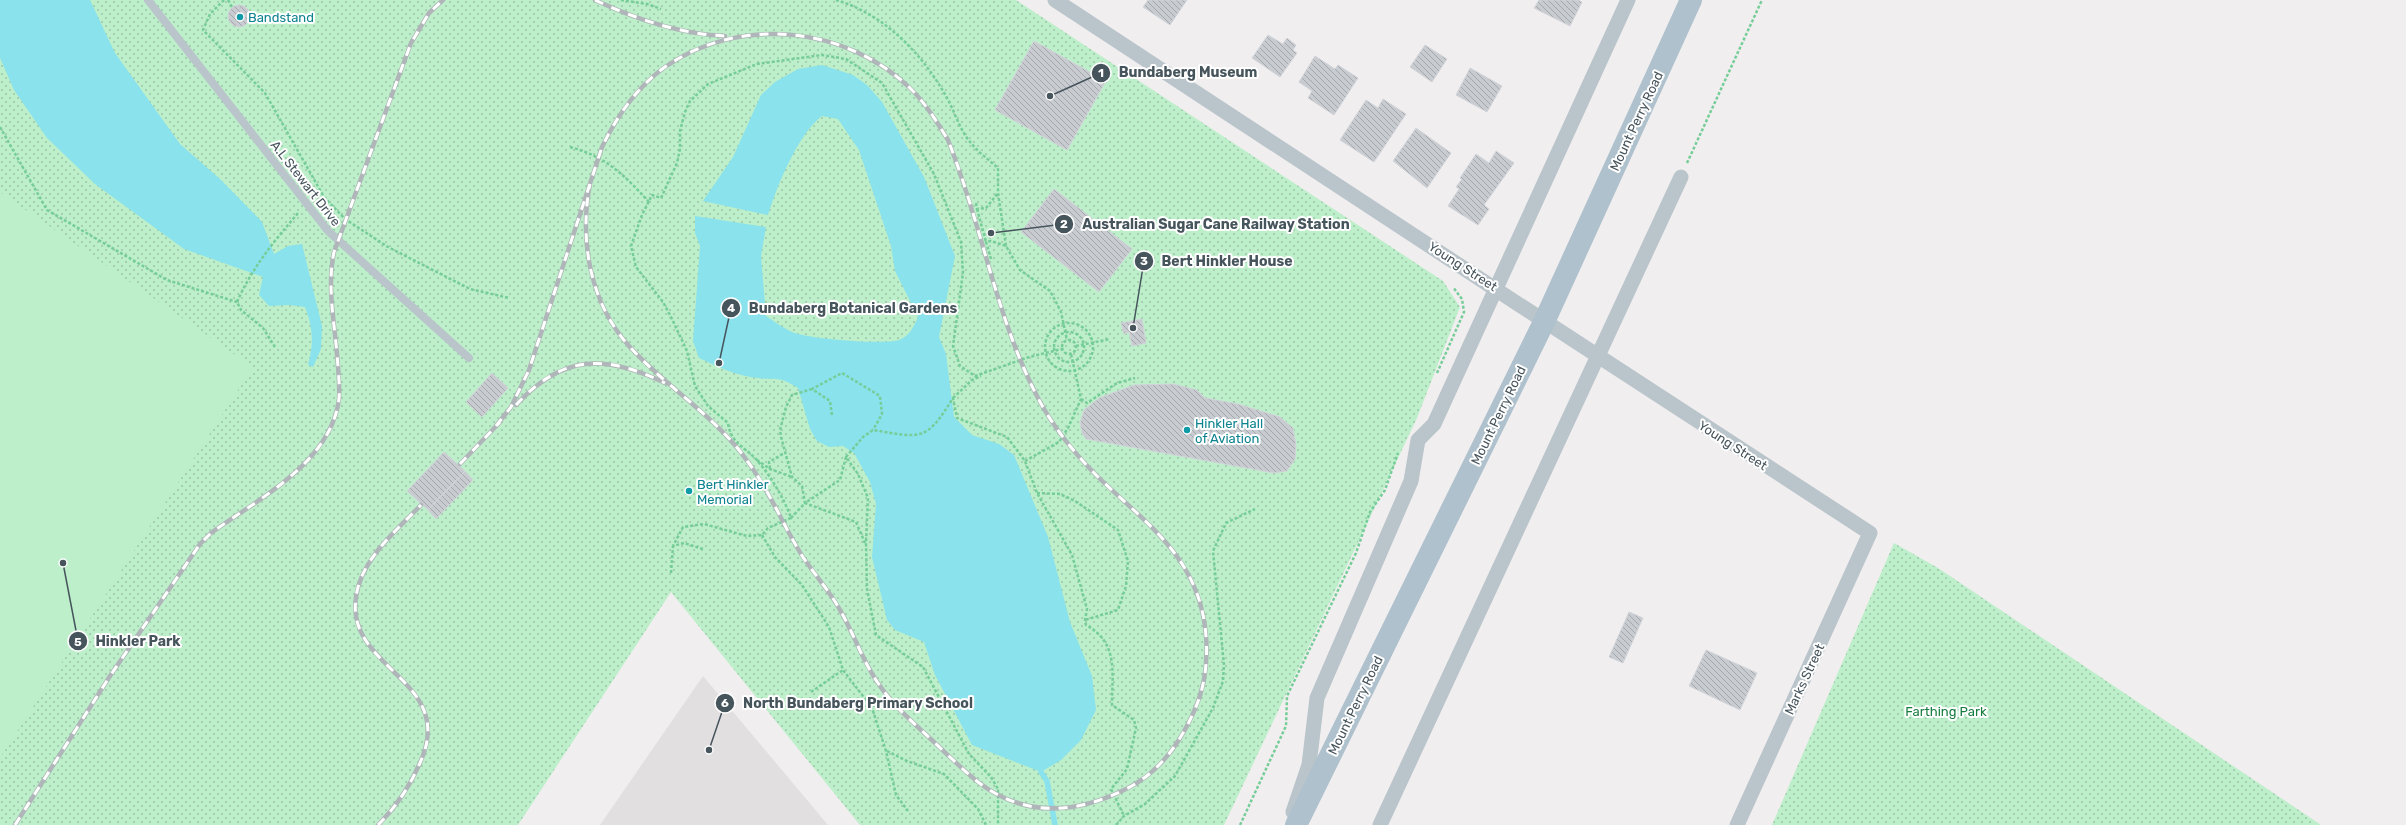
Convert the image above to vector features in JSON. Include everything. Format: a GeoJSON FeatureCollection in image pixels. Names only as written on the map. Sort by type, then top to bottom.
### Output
{"type":"FeatureCollection","features":[{"type":"Feature","properties":{"kind":"main road","name":"Mount Perry Road"},"geometry":{"type":"LineString","coordinates":[[1296,825],[1544,322],[1691,0]]}},
{"type":"Feature","properties":{"kind":"street","name":"Young Street"},"geometry":{"type":"LineString","coordinates":[[1055,0],[1496,288],[1599,358],[1870,533]]}},
{"type":"Feature","properties":{"kind":"street","name":"Mount Perry Road"},"geometry":{"type":"LineString","coordinates":[[1289,825],[1309,765],[1316,698],[1411,481],[1418,440],[1434,424],[1628,0]]}},
{"type":"Feature","properties":{"kind":"street"},"geometry":{"type":"LineString","coordinates":[[1380,825],[1599,358],[1681,177]]}},
{"type":"Feature","properties":{"kind":"street","name":"Marks Street"},"geometry":{"type":"LineString","coordinates":[[1737,825],[1870,533]]}},
{"type":"Feature","properties":{"kind":"lane","name":"A.L Stewart Drive"},"geometry":{"type":"LineString","coordinates":[[148,0],[328,231],[469,358]]}},
{"type":"Feature","properties":{"kind":"path"},"geometry":{"type":"LineString","coordinates":[[224,0],[210,14],[202,30],[265,93],[324,197],[345,218],[388,247],[470,289],[509,298]]}},
{"type":"Feature","properties":{"kind":"path"},"geometry":{"type":"LineString","coordinates":[[228,0],[232,7]]}},
{"type":"Feature","properties":{"kind":"path"},"geometry":{"type":"LineString","coordinates":[[621,0],[647,4],[661,9]]}},
{"type":"Feature","properties":{"kind":"path"},"geometry":{"type":"LineString","coordinates":[[836,0],[847,3],[881,21],[925,61],[970,143],[998,168],[998,193],[1006,246],[1020,270],[1050,291],[1062,312],[1067,340]]}},
{"type":"Feature","properties":{"kind":"path"},"geometry":{"type":"LineString","coordinates":[[1681,177],[1762,0]]}},
{"type":"Feature","properties":{"kind":"path"},"geometry":{"type":"LineString","coordinates":[[806,503],[802,486],[792,478],[770,469],[756,459],[730,434],[728,423],[708,406],[695,386],[687,351],[672,319],[663,302],[636,267],[631,246],[652,195],[661,198],[677,163],[680,149],[680,131],[685,112],[690,101],[708,84],[757,64],[822,55],[846,59],[882,83],[934,174],[961,242],[963,272],[953,346],[960,366],[975,376],[1028,356],[1062,349]]}},
{"type":"Feature","properties":{"kind":"path"},"geometry":{"type":"LineString","coordinates":[[0,127],[47,210],[167,280],[237,302],[241,310],[262,328],[275,347]]}},
{"type":"Feature","properties":{"kind":"path"},"geometry":{"type":"LineString","coordinates":[[570,148],[589,152],[610,164],[621,172],[649,202]]}},
{"type":"Feature","properties":{"kind":"path"},"geometry":{"type":"LineString","coordinates":[[977,209],[986,208],[998,193]]}},
{"type":"Feature","properties":{"kind":"path"},"geometry":{"type":"LineString","coordinates":[[237,302],[248,277],[272,244],[307,203],[324,197]]}},
{"type":"Feature","properties":{"kind":"path"},"geometry":{"type":"LineString","coordinates":[[976,203],[991,259]]}},
{"type":"Feature","properties":{"kind":"path"},"geometry":{"type":"LineString","coordinates":[[986,242],[991,241],[1006,246]]}},
{"type":"Feature","properties":{"kind":"path"},"geometry":{"type":"LineString","coordinates":[[1436,376],[1464,312],[1462,299],[1454,287]]}},
{"type":"Feature","properties":{"kind":"path"},"geometry":{"type":"LineString","coordinates":[[1064,324],[1079,325],[1090,335],[1093,342],[1091,358],[1086,364],[1074,371],[1058,369],[1048,359],[1046,353],[1045,345],[1051,331],[1064,324]]}},
{"type":"Feature","properties":{"kind":"path"},"geometry":{"type":"LineString","coordinates":[[1066,333],[1079,335],[1084,344],[1083,353],[1072,362],[1062,360],[1055,351],[1056,339],[1066,333]]}},
{"type":"Feature","properties":{"kind":"path"},"geometry":{"type":"LineString","coordinates":[[1076,346],[1110,339]]}},
{"type":"Feature","properties":{"kind":"path"},"geometry":{"type":"LineString","coordinates":[[1067,340],[1074,342],[1076,346]]}},
{"type":"Feature","properties":{"kind":"path"},"geometry":{"type":"LineString","coordinates":[[1067,340],[1063,343],[1062,349],[1065,354],[1071,354]]}},
{"type":"Feature","properties":{"kind":"path"},"geometry":{"type":"LineString","coordinates":[[1024,462],[1059,442],[1068,428],[1081,400],[1071,354],[1074,352],[1076,346]]}},
{"type":"Feature","properties":{"kind":"path"},"geometry":{"type":"LineString","coordinates":[[671,573],[673,546],[683,527],[704,524],[747,536],[762,535],[768,528],[791,518],[806,503],[840,480],[846,457],[863,437],[873,430],[882,414],[880,396],[842,372],[812,388],[792,395],[786,407],[780,430],[792,478]]}},
{"type":"Feature","properties":{"kind":"path"},"geometry":{"type":"LineString","coordinates":[[873,430],[911,436],[928,431],[937,424],[953,398],[972,380],[988,372]]}},
{"type":"Feature","properties":{"kind":"path"},"geometry":{"type":"LineString","coordinates":[[1081,400],[1087,403],[1117,383],[1135,378]]}},
{"type":"Feature","properties":{"kind":"path"},"geometry":{"type":"LineString","coordinates":[[812,388],[830,401],[832,415]]}},
{"type":"Feature","properties":{"kind":"path"},"geometry":{"type":"LineString","coordinates":[[953,398],[957,418],[1007,437],[1024,462],[1037,493],[1072,554],[1087,609],[1085,620],[1086,625],[1097,631],[1112,656],[1112,705],[1134,720],[1136,728],[1127,769],[1110,789],[1124,816]]}},
{"type":"Feature","properties":{"kind":"path"},"geometry":{"type":"LineString","coordinates":[[1240,825],[1286,726],[1287,696],[1356,553],[1370,512],[1385,490],[1400,448]]}},
{"type":"Feature","properties":{"kind":"path"},"geometry":{"type":"LineString","coordinates":[[770,469],[769,462],[784,451],[786,452]]}},
{"type":"Feature","properties":{"kind":"path"},"geometry":{"type":"LineString","coordinates":[[846,457],[858,474],[868,498],[866,543],[867,589],[876,634],[923,667],[969,754],[991,777],[998,789],[998,825]]}},
{"type":"Feature","properties":{"kind":"path"},"geometry":{"type":"LineString","coordinates":[[756,459],[786,503],[791,518]]}},
{"type":"Feature","properties":{"kind":"path"},"geometry":{"type":"LineString","coordinates":[[1037,493],[1060,494],[1075,501],[1118,530],[1128,560],[1126,586],[1118,610],[1085,620]]}},
{"type":"Feature","properties":{"kind":"path"},"geometry":{"type":"LineString","coordinates":[[806,503],[856,522],[866,543]]}},
{"type":"Feature","properties":{"kind":"path"},"geometry":{"type":"LineString","coordinates":[[1116,825],[1124,816],[1145,804],[1175,776],[1213,708],[1223,681],[1224,665],[1213,551],[1226,524],[1255,509]]}},
{"type":"Feature","properties":{"kind":"path"},"geometry":{"type":"LineString","coordinates":[[762,535],[775,557],[802,585],[829,627],[843,670],[872,708],[886,751],[896,795],[908,811]]}},
{"type":"Feature","properties":{"kind":"path"},"geometry":{"type":"LineString","coordinates":[[673,546],[684,543],[703,549]]}},
{"type":"Feature","properties":{"kind":"path"},"geometry":{"type":"LineString","coordinates":[[811,692],[843,670]]}},
{"type":"Feature","properties":{"kind":"path"},"geometry":{"type":"LineString","coordinates":[[886,751],[907,761],[944,774],[978,809],[986,825]]}},
{"type":"Feature","properties":{"kind":"shaded area"},"geometry":{"type":"Polygon","coordinates":[[[703,676],[828,825],[600,825],[703,676]]]}},
{"type":"Feature","properties":{"kind":"green space"},"geometry":{"type":"Polygon","coordinates":[[[0,0],[1016,0],[1443,281],[1460,307],[1417,418],[1224,825],[860,825],[671,592],[518,825],[0,825],[0,0]]]}},
{"type":"Feature","properties":{"kind":"green space"},"geometry":{"type":"Polygon","coordinates":[[[0,192],[253,367],[0,758],[0,192]]]}},
{"type":"Feature","properties":{"kind":"green space","name":"Farthing Park"},"geometry":{"type":"Polygon","coordinates":[[[1894,543],[1938,568],[2321,825],[1772,825],[1894,543]]]}},
{"type":"Feature","properties":{"kind":"water"},"geometry":{"type":"Polygon","coordinates":[[[0,0],[90,0],[115,53],[180,144],[220,179],[262,222],[274,254],[288,246],[302,244],[322,326],[321,349],[313,367],[308,365],[312,336],[310,322],[305,307],[289,305],[269,306],[259,295],[263,277],[184,249],[95,184],[47,138],[14,90],[0,58],[0,0]]]}},
{"type":"Feature","properties":{"kind":"water"},"geometry":{"type":"Polygon","coordinates":[[[822,65],[853,75],[867,85],[882,102],[924,177],[955,256],[939,337],[946,354],[954,417],[972,435],[999,444],[1014,455],[1048,537],[1070,622],[1092,676],[1096,710],[1081,740],[1061,760],[1041,772],[972,745],[935,675],[924,642],[895,630],[887,620],[872,557],[876,504],[870,482],[854,453],[843,446],[829,447],[817,441],[810,429],[798,388],[782,380],[743,375],[713,365],[699,358],[693,341],[700,246],[695,233],[695,216],[766,227],[761,256],[766,316],[792,332],[801,335],[829,339],[878,342],[899,340],[906,336],[915,324],[918,317],[895,271],[891,246],[859,150],[838,119],[822,116],[813,124],[789,161],[768,215],[703,201],[733,157],[761,95],[775,82],[798,69],[822,65]]]}},
{"type":"Feature","properties":{"kind":"building"},"geometry":{"type":"Polygon","coordinates":[[[1148,0],[1187,0],[1170,25],[1143,7],[1148,0]]]}},
{"type":"Feature","properties":{"kind":"building"},"geometry":{"type":"Polygon","coordinates":[[[1539,0],[1578,0],[1582,2],[1570,26],[1534,8],[1539,0]]]}},
{"type":"Feature","properties":{"kind":"building","name":"Bandstand"},"geometry":{"type":"Polygon","coordinates":[[[239,5],[247,8],[250,16],[247,24],[239,27],[231,24],[228,16],[231,8],[239,5]]]}},
{"type":"Feature","properties":{"kind":"building"},"geometry":{"type":"Polygon","coordinates":[[[1268,35],[1283,44],[1287,38],[1296,45],[1293,50],[1297,53],[1280,77],[1252,58],[1268,35]]]}},
{"type":"Feature","properties":{"kind":"building"},"geometry":{"type":"Polygon","coordinates":[[[1034,41],[1106,81],[1067,150],[995,110],[1034,41]]]}},
{"type":"Feature","properties":{"kind":"building"},"geometry":{"type":"Polygon","coordinates":[[[1425,45],[1447,59],[1432,82],[1410,67],[1425,45]]]}},
{"type":"Feature","properties":{"kind":"building"},"geometry":{"type":"Polygon","coordinates":[[[1315,56],[1335,69],[1338,65],[1358,78],[1334,115],[1308,98],[1312,91],[1299,82],[1315,56]]]}},
{"type":"Feature","properties":{"kind":"building"},"geometry":{"type":"Polygon","coordinates":[[[1470,68],[1502,86],[1487,112],[1456,95],[1470,68]]]}},
{"type":"Feature","properties":{"kind":"building"},"geometry":{"type":"Polygon","coordinates":[[[1383,99],[1406,114],[1374,162],[1340,140],[1366,100],[1378,108],[1383,99]]]}},
{"type":"Feature","properties":{"kind":"building"},"geometry":{"type":"Polygon","coordinates":[[[1416,128],[1451,153],[1427,188],[1393,161],[1416,128]]]}},
{"type":"Feature","properties":{"kind":"building"},"geometry":{"type":"Polygon","coordinates":[[[1496,151],[1514,163],[1484,205],[1489,209],[1478,225],[1448,206],[1459,189],[1456,187],[1462,179],[1460,178],[1476,154],[1489,163],[1496,151]]]}},
{"type":"Feature","properties":{"kind":"building"},"geometry":{"type":"Polygon","coordinates":[[[1054,189],[1132,249],[1099,292],[1021,232],[1054,189]]]}},
{"type":"Feature","properties":{"kind":"building"},"geometry":{"type":"Polygon","coordinates":[[[1142,319],[1146,343],[1132,346],[1129,332],[1124,334],[1121,323],[1142,319]]]}},
{"type":"Feature","properties":{"kind":"building"},"geometry":{"type":"Polygon","coordinates":[[[492,373],[508,388],[482,417],[466,402],[492,373]]]}},
{"type":"Feature","properties":{"kind":"building","name":"Hinkler Hall of Aviation"},"geometry":{"type":"Polygon","coordinates":[[[1173,384],[1197,390],[1205,398],[1238,404],[1280,417],[1293,428],[1296,445],[1295,459],[1287,471],[1274,473],[1086,439],[1082,433],[1080,423],[1084,410],[1099,398],[1134,385],[1173,384]]]}},
{"type":"Feature","properties":{"kind":"building"},"geometry":{"type":"Polygon","coordinates":[[[444,452],[465,471],[428,510],[407,491],[444,452]]]}},
{"type":"Feature","properties":{"kind":"building"},"geometry":{"type":"Polygon","coordinates":[[[465,471],[473,480],[436,519],[428,510],[465,471]]]}},
{"type":"Feature","properties":{"kind":"building"},"geometry":{"type":"Polygon","coordinates":[[[1629,612],[1643,618],[1623,663],[1609,657],[1629,612]]]}},
{"type":"Feature","properties":{"kind":"building"},"geometry":{"type":"Polygon","coordinates":[[[1706,650],[1757,673],[1740,710],[1689,686],[1706,650]]]}},
{"type":"Feature","properties":{"kind":"waterway"},"geometry":{"type":"LineString","coordinates":[[1041,772],[1047,781],[1055,825]]}},
{"type":"Feature","properties":{"kind":"railway"},"geometry":{"type":"LineString","coordinates":[[15,825],[110,676],[200,544],[211,533],[270,493],[290,477],[307,461],[322,442],[333,422],[339,399],[337,354],[331,290],[334,252],[411,43],[429,13],[443,0]]}},
{"type":"Feature","properties":{"kind":"railway"},"geometry":{"type":"LineString","coordinates":[[595,0],[642,19],[675,29],[708,35],[725,36]]}},
{"type":"Feature","properties":{"kind":"railway"},"geometry":{"type":"LineString","coordinates":[[496,426],[511,407],[529,370],[602,147],[621,113],[645,84],[665,67],[694,50],[726,40],[759,34],[792,35],[824,41],[856,52],[885,68],[911,89],[926,107],[948,140],[960,172],[1011,336],[1023,367],[1050,419],[1065,440],[1089,468],[1136,512],[1169,546],[1183,565],[1194,586],[1202,609],[1207,645],[1203,682],[1195,709],[1176,745],[1149,774],[1126,789],[1088,804],[1070,807],[1032,807],[1014,802],[996,794],[967,773],[890,699],[872,674],[845,619],[830,594],[803,557],[762,483],[748,462],[721,430],[644,362],[616,330],[605,311],[597,291],[587,249],[587,205],[590,184]]}},
{"type":"Feature","properties":{"kind":"railway"},"geometry":{"type":"LineString","coordinates":[[516,405],[533,388],[551,376],[568,368],[586,364],[604,364],[623,367],[665,383]]}},
{"type":"Feature","properties":{"kind":"railway"},"geometry":{"type":"LineString","coordinates":[[460,464],[500,422]]}},
{"type":"Feature","properties":{"kind":"railway"},"geometry":{"type":"LineString","coordinates":[[378,825],[396,805],[411,782],[419,765],[428,736],[425,713],[414,694],[367,642],[357,622],[356,597],[359,583],[372,558],[381,546],[421,505]]}},
{"type":"Feature","properties":{"kind":"place","name":"Bandstand"},"geometry":{"type":"Point","coordinates":[240,17]}},
{"type":"Feature","properties":{"kind":"place","name":"Bundaberg Museum"},"geometry":{"type":"Point","coordinates":[1050,96]}},
{"type":"Feature","properties":{"kind":"place","name":"Australian Sugar Cane Railway Station"},"geometry":{"type":"Point","coordinates":[991,233]}},
{"type":"Feature","properties":{"kind":"place","name":"Bert Hinkler House"},"geometry":{"type":"Point","coordinates":[1133,328]}},
{"type":"Feature","properties":{"kind":"place","name":"Bundaberg Botanical Gardens"},"geometry":{"type":"Point","coordinates":[719,363]}},
{"type":"Feature","properties":{"kind":"place","name":"Hinkler Hall of Aviation"},"geometry":{"type":"Point","coordinates":[1187,430]}},
{"type":"Feature","properties":{"kind":"place","name":"Bert Hinkler Memorial"},"geometry":{"type":"Point","coordinates":[689,491]}},
{"type":"Feature","properties":{"kind":"place","name":"Hinkler Park"},"geometry":{"type":"Point","coordinates":[63,563]}},
{"type":"Feature","properties":{"kind":"place","name":"North Bundaberg Primary School"},"geometry":{"type":"Point","coordinates":[709,750]}}]}
